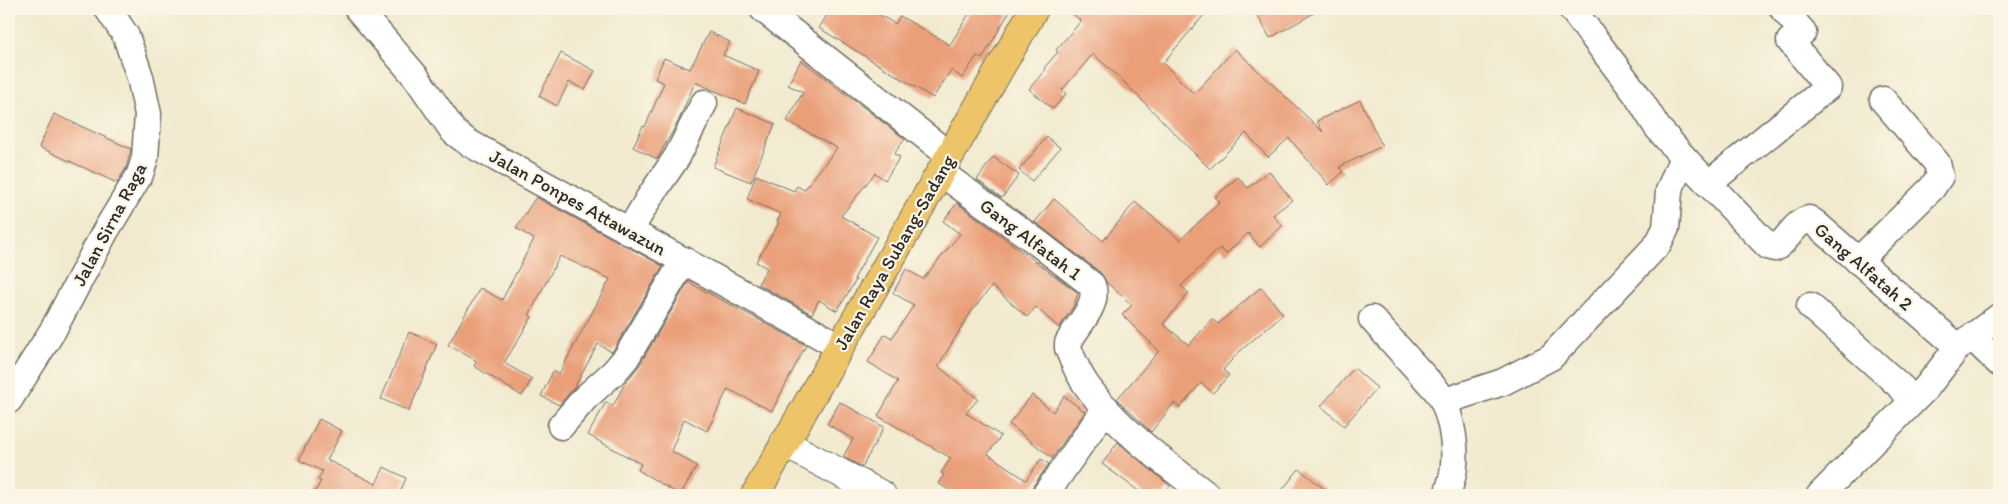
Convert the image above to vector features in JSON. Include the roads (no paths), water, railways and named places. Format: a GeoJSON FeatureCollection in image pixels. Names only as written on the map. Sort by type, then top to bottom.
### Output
{"type":"FeatureCollection","features":[{"type":"Feature","properties":{"kind":"main road","name":"Jalan Raya Subang-Sadang"},"geometry":{"type":"LineString","coordinates":[[754,495],[1034,9]]}},
{"type":"Feature","properties":{"kind":"street","name":"Jalan Sirna Raga"},"geometry":{"type":"LineString","coordinates":[[9,400],[53,330],[105,232],[140,174],[145,158],[148,139],[148,114],[140,77],[126,36],[108,9]]}},
{"type":"Feature","properties":{"kind":"street","name":"Jalan Ponpes Attawazun"},"geometry":{"type":"LineString","coordinates":[[358,9],[410,69],[454,132],[469,143],[839,346]]}},
{"type":"Feature","properties":{"kind":"street"},"geometry":{"type":"LineString","coordinates":[[763,9],[944,164]]}},
{"type":"Feature","properties":{"kind":"street","name":"Gang Alfatah 2"},"geometry":{"type":"LineString","coordinates":[[1572,9],[1637,95],[1657,127],[1708,184],[1768,246],[1775,248],[1782,244],[1802,220],[1809,219],[1816,223],[1858,261],[1965,343],[1999,363]]}},
{"type":"Feature","properties":{"kind":"street"},"geometry":{"type":"LineString","coordinates":[[1708,184],[1828,87],[1790,41],[1803,32],[1783,9]]}},
{"type":"Feature","properties":{"kind":"street"},"geometry":{"type":"LineString","coordinates":[[1858,261],[1932,188],[1940,176],[1937,163],[1883,100]]}},
{"type":"Feature","properties":{"kind":"street"},"geometry":{"type":"LineString","coordinates":[[629,232],[649,198],[677,158],[704,103]]}},
{"type":"Feature","properties":{"kind":"street"},"geometry":{"type":"LineString","coordinates":[[1444,401],[1503,382],[1551,357],[1658,244],[1666,228],[1669,191],[1683,157]]}},
{"type":"Feature","properties":{"kind":"street","name":"Gang Alfatah 1"},"geometry":{"type":"LineString","coordinates":[[944,164],[1038,243],[1092,285],[1094,291],[1092,305],[1068,343],[1068,348],[1087,386],[1106,408],[1156,456],[1207,495]]}},
{"type":"Feature","properties":{"kind":"street"},"geometry":{"type":"LineString","coordinates":[[561,426],[585,398],[614,372],[626,358],[684,260]]}},
{"type":"Feature","properties":{"kind":"street"},"geometry":{"type":"LineString","coordinates":[[1810,306],[1902,388],[1912,401]]}},
{"type":"Feature","properties":{"kind":"street"},"geometry":{"type":"LineString","coordinates":[[1820,495],[1926,388],[1965,343],[1999,317]]}},
{"type":"Feature","properties":{"kind":"street"},"geometry":{"type":"LineString","coordinates":[[1372,319],[1437,390],[1444,401],[1448,411],[1455,456],[1447,495]]}},
{"type":"Feature","properties":{"kind":"street"},"geometry":{"type":"LineString","coordinates":[[1045,495],[1106,408]]}},
{"type":"Feature","properties":{"kind":"street"},"geometry":{"type":"LineString","coordinates":[[784,443],[882,495]]}}]}
